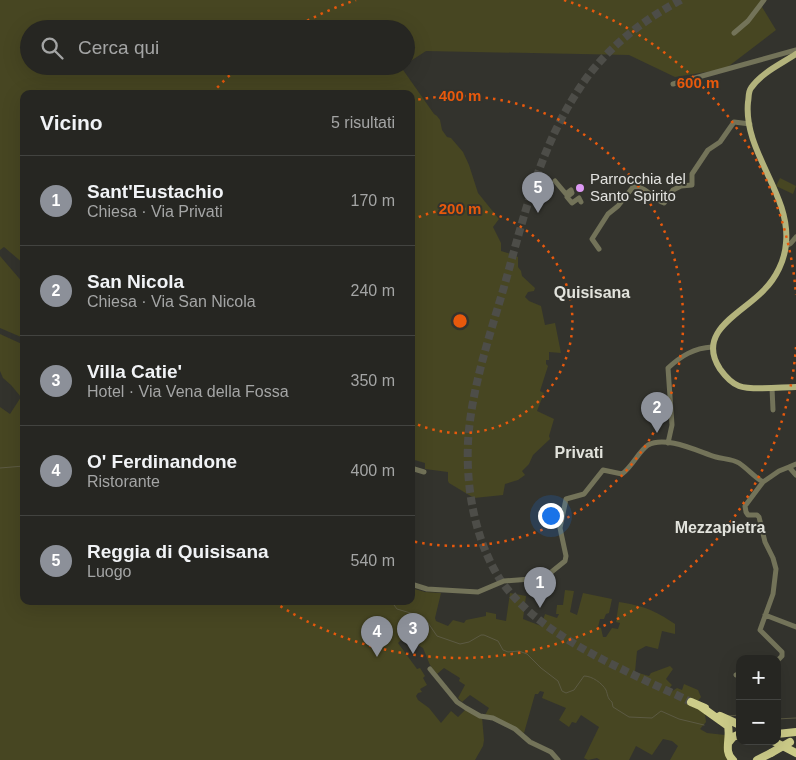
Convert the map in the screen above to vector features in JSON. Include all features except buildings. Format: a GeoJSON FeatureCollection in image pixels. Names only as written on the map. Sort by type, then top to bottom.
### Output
{"type":"FeatureCollection","features":[{"type":"Feature","properties":{"kind":"highway"},"geometry":{"type":"LineString","coordinates":[[691,702],[736,723]]}},
{"type":"Feature","properties":{"kind":"highway"},"geometry":{"type":"LineString","coordinates":[[700,706],[728,726],[730,733],[727,750],[730,758],[733,760]]}},
{"type":"Feature","properties":{"kind":"highway"},"geometry":{"type":"LineString","coordinates":[[781,734],[796,732]]}},
{"type":"Feature","properties":{"kind":"highway"},"geometry":{"type":"LineString","coordinates":[[728,744],[736,736]]}},
{"type":"Feature","properties":{"kind":"highway"},"geometry":{"type":"LineString","coordinates":[[757,760],[793,741]]}},
{"type":"Feature","properties":{"kind":"highway"},"geometry":{"type":"LineString","coordinates":[[780,745],[796,753]]}},
{"type":"Feature","properties":{"kind":"main road"},"geometry":{"type":"LineString","coordinates":[[796,54],[761,77],[750,89],[747,111],[753,142],[780,204],[786,227],[786,246],[778,271],[765,290],[722,326],[714,337],[712,346],[716,363],[726,378],[740,387],[796,387]]}},
{"type":"Feature","properties":{"kind":"street"},"geometry":{"type":"LineString","coordinates":[[734,33],[748,21],[764,0]]}},
{"type":"Feature","properties":{"kind":"street"},"geometry":{"type":"LineString","coordinates":[[673,84],[796,50]]}},
{"type":"Feature","properties":{"kind":"street"},"geometry":{"type":"LineString","coordinates":[[599,249],[592,239],[608,214],[618,206],[633,187],[637,186],[643,189],[664,203],[673,190],[681,186],[692,185],[692,174],[708,150],[720,142],[734,122],[750,124]]}},
{"type":"Feature","properties":{"kind":"street"},"geometry":{"type":"LineString","coordinates":[[555,181],[566,194],[571,190],[572,193],[568,197],[572,203],[579,198],[581,202]]}},
{"type":"Feature","properties":{"kind":"street"},"geometry":{"type":"LineString","coordinates":[[786,246],[796,237]]}},
{"type":"Feature","properties":{"kind":"street"},"geometry":{"type":"LineString","coordinates":[[668,443],[672,420],[668,368],[686,353],[712,346]]}},
{"type":"Feature","properties":{"kind":"street"},"geometry":{"type":"LineString","coordinates":[[772,388],[773,410]]}},
{"type":"Feature","properties":{"kind":"street"},"geometry":{"type":"LineString","coordinates":[[415,585],[427,589],[471,593],[509,580],[544,578],[564,561],[566,556],[560,528],[566,499],[584,494],[603,470],[622,474],[648,446],[654,443],[668,443],[699,450],[718,458],[738,462],[750,474],[763,482]]}},
{"type":"Feature","properties":{"kind":"street"},"geometry":{"type":"LineString","coordinates":[[781,657],[782,652],[760,630],[773,594],[776,569],[765,542],[758,517],[757,515],[748,515],[745,506],[763,482],[779,471],[796,464]]}},
{"type":"Feature","properties":{"kind":"street"},"geometry":{"type":"LineString","coordinates":[[789,467],[796,475]]}},
{"type":"Feature","properties":{"kind":"street"},"geometry":{"type":"LineString","coordinates":[[415,469],[424,472]]}},
{"type":"Feature","properties":{"kind":"street"},"geometry":{"type":"LineString","coordinates":[[765,615],[796,627]]}},
{"type":"Feature","properties":{"kind":"street"},"geometry":{"type":"LineString","coordinates":[[430,669],[457,702],[480,716],[492,718],[515,729],[530,742],[552,752],[558,760]]}},
{"type":"Feature","properties":{"kind":"shaded area"},"geometry":{"type":"Polygon","coordinates":[[[0,0],[765,0],[762,7],[776,30],[725,69],[675,77],[629,55],[426,51],[415,58],[415,20],[20,20],[20,75],[407,75],[440,120],[442,130],[447,137],[451,138],[463,152],[478,193],[499,219],[493,227],[501,243],[501,251],[518,257],[518,267],[522,276],[535,288],[534,291],[528,292],[525,297],[529,301],[541,306],[545,325],[555,323],[561,353],[549,352],[549,360],[546,360],[548,366],[540,391],[544,393],[537,411],[554,419],[549,436],[550,439],[533,455],[529,464],[522,471],[525,475],[518,480],[505,484],[503,495],[474,498],[449,483],[448,472],[425,469],[425,463],[415,460],[415,90],[20,90],[20,261],[4,247],[0,250],[0,0]]]}},
{"type":"Feature","properties":{"kind":"shaded area"},"geometry":{"type":"Polygon","coordinates":[[[780,178],[796,186],[793,194],[776,186],[780,178]]]}},
{"type":"Feature","properties":{"kind":"shaded area"},"geometry":{"type":"Polygon","coordinates":[[[0,256],[20,279],[20,337],[0,328],[0,256]]]}},
{"type":"Feature","properties":{"kind":"shaded area"},"geometry":{"type":"Polygon","coordinates":[[[0,334],[20,343],[20,396],[3,378],[0,371],[0,334]]]}},
{"type":"Feature","properties":{"kind":"shaded area"},"geometry":{"type":"Polygon","coordinates":[[[20,399],[20,605],[415,605],[415,589],[441,593],[435,618],[436,621],[448,626],[453,620],[464,623],[466,620],[486,616],[486,612],[496,614],[496,619],[506,621],[510,593],[526,596],[523,619],[541,626],[545,614],[557,618],[559,614],[556,614],[557,605],[563,605],[565,590],[574,591],[570,612],[577,615],[583,593],[612,599],[609,613],[606,614],[604,619],[600,619],[598,627],[601,628],[603,637],[606,637],[612,628],[618,629],[620,623],[616,622],[619,602],[649,609],[675,624],[675,634],[662,631],[658,649],[646,646],[637,651],[635,672],[649,676],[651,673],[670,666],[673,669],[666,679],[672,685],[666,692],[668,694],[677,688],[682,690],[684,684],[698,690],[701,697],[698,701],[691,698],[689,702],[705,714],[706,722],[700,729],[707,733],[725,735],[729,760],[670,760],[678,746],[672,741],[663,739],[652,755],[636,746],[629,760],[600,760],[597,758],[588,760],[584,758],[599,727],[581,715],[576,723],[572,722],[569,727],[559,720],[566,708],[542,698],[544,692],[540,691],[538,694],[535,694],[524,733],[485,715],[489,708],[470,695],[462,702],[458,698],[465,685],[459,681],[460,678],[444,668],[437,674],[430,665],[423,648],[404,637],[398,643],[417,669],[420,668],[425,676],[423,678],[427,685],[420,689],[422,692],[416,696],[418,700],[429,708],[441,723],[451,711],[458,717],[465,710],[482,717],[484,740],[483,746],[475,760],[0,760],[0,407],[10,414],[20,399]]]}},
{"type":"Feature","properties":{"kind":"waterway"},"geometry":{"type":"LineString","coordinates":[[0,468],[20,466]]}},
{"type":"Feature","properties":{"kind":"waterway"},"geometry":{"type":"LineString","coordinates":[[394,605],[397,609],[424,617],[437,636],[460,644],[484,635],[498,641],[503,650],[508,652],[519,651],[527,654],[558,681],[562,691],[566,693],[574,690],[584,676],[587,676],[602,685],[613,707],[629,717],[652,718],[661,711],[679,719],[704,725]]}},
{"type":"Feature","properties":{"kind":"waterway"},"geometry":{"type":"LineString","coordinates":[[728,716],[736,715]]}},
{"type":"Feature","properties":{"kind":"waterway"},"geometry":{"type":"LineString","coordinates":[[781,719],[796,718]]}},
{"type":"Feature","properties":{"kind":"tunnel"},"geometry":{"type":"LineString","coordinates":[[681,0],[637,27],[599,62],[579,89],[553,136],[534,185],[482,364],[470,423],[468,475],[473,509],[482,541],[495,571],[511,593],[532,614],[582,648],[691,702]]}},
{"type":"Feature","properties":{"kind":"place","name":"Parrocchia del Santo Spirito"},"geometry":{"type":"Point","coordinates":[580,188]}},
{"type":"Feature","properties":{"kind":"place","name":"Reggia di Quisisana"},"geometry":{"type":"Point","coordinates":[538,213]}},
{"type":"Feature","properties":{"kind":"place","name":"San Nicola"},"geometry":{"type":"Point","coordinates":[657,433]}},
{"type":"Feature","properties":{"kind":"place","name":"Sant'Eustachio"},"geometry":{"type":"Point","coordinates":[540,608]}},
{"type":"Feature","properties":{"kind":"place","name":"Villa Catie'"},"geometry":{"type":"Point","coordinates":[413,654]}},
{"type":"Feature","properties":{"kind":"place","name":"O' Ferdinandone"},"geometry":{"type":"Point","coordinates":[377,657]}},
{"type":"Feature","properties":{"kind":"district","name":"Quisisana"},"geometry":{"type":"Point","coordinates":[592,292]}},
{"type":"Feature","properties":{"kind":"district","name":"Privati"},"geometry":{"type":"Point","coordinates":[579,452]}},
{"type":"Feature","properties":{"kind":"district","name":"Mezzapietra"},"geometry":{"type":"Point","coordinates":[720,527]}}]}
